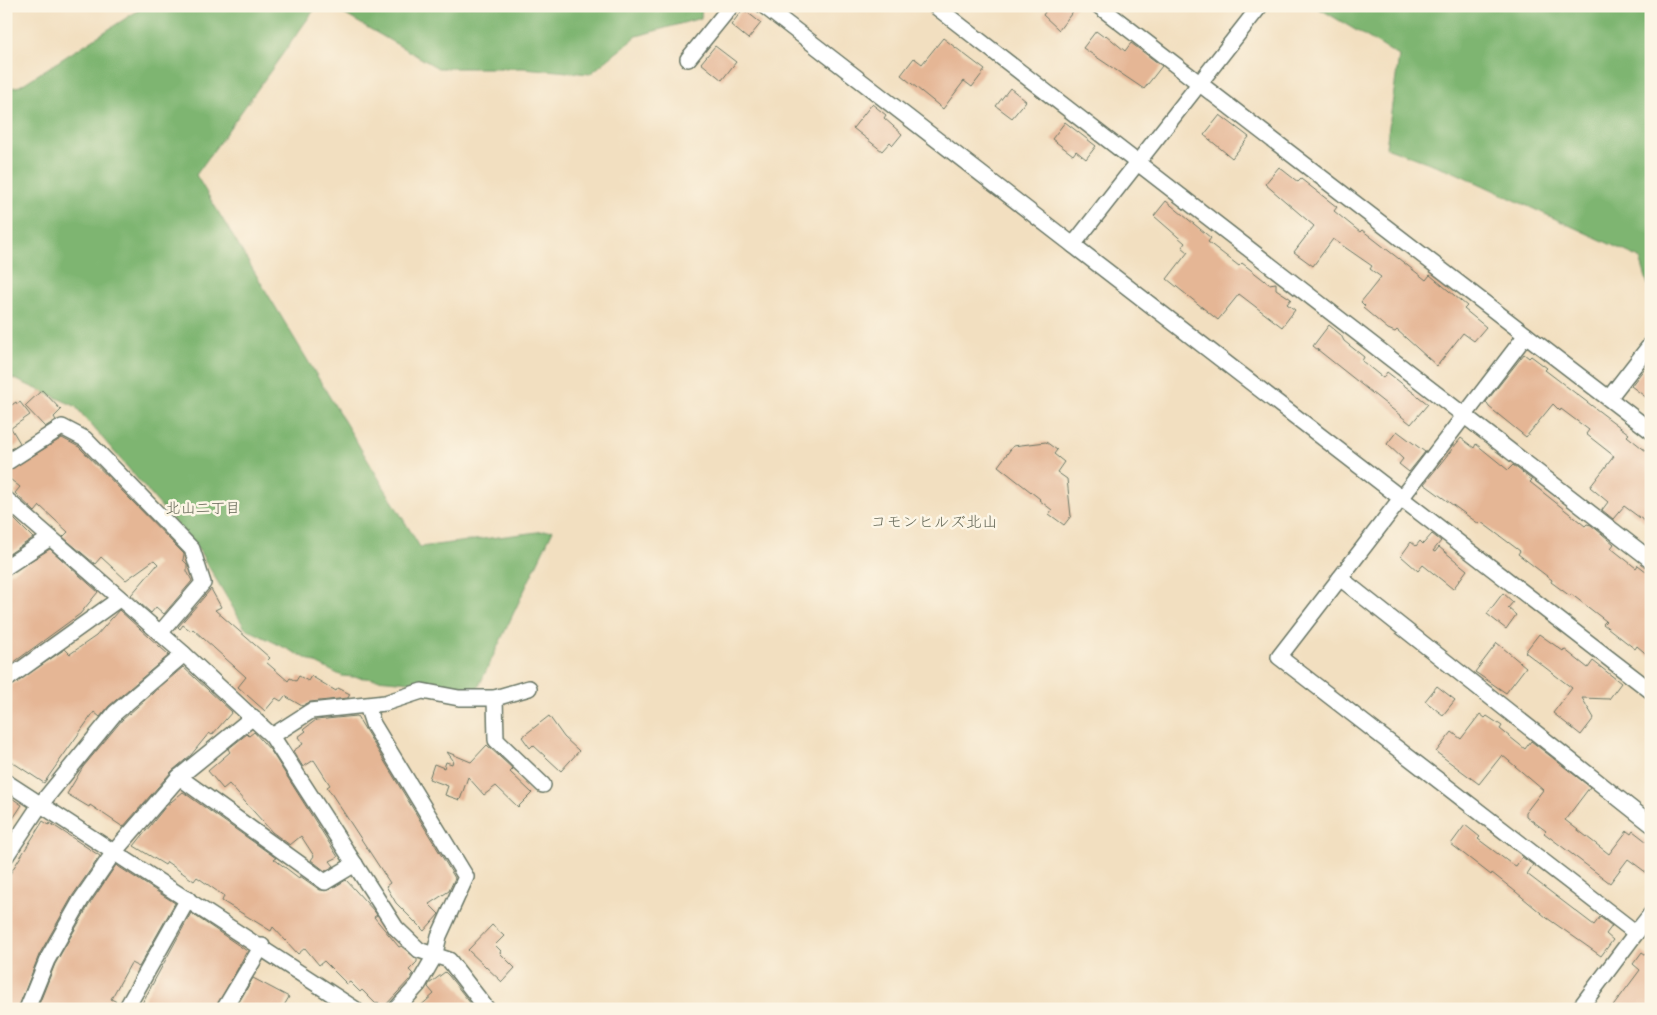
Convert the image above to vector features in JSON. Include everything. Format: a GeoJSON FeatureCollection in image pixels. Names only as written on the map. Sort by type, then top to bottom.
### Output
{"type":"FeatureCollection","features":[{"type":"Feature","properties":{"kind":"street"},"geometry":{"type":"LineString","coordinates":[[688,59],[731,6]]}},
{"type":"Feature","properties":{"kind":"street"},"geometry":{"type":"LineString","coordinates":[[764,6],[1651,691]]}},
{"type":"Feature","properties":{"kind":"street"},"geometry":{"type":"LineString","coordinates":[[936,6],[1651,560]]}},
{"type":"Feature","properties":{"kind":"street"},"geometry":{"type":"LineString","coordinates":[[1099,6],[1651,431]]}},
{"type":"Feature","properties":{"kind":"street"},"geometry":{"type":"LineString","coordinates":[[1073,245],[1201,84],[1260,6]]}},
{"type":"Feature","properties":{"kind":"street"},"geometry":{"type":"LineString","coordinates":[[1526,335],[1279,657],[1636,933]]}},
{"type":"Feature","properties":{"kind":"street"},"geometry":{"type":"LineString","coordinates":[[1609,398],[1651,344]]}},
{"type":"Feature","properties":{"kind":"street"},"geometry":{"type":"LineString","coordinates":[[6,463],[62,427],[85,439],[192,549],[203,583],[160,633]]}},
{"type":"Feature","properties":{"kind":"street"},"geometry":{"type":"LineString","coordinates":[[6,499],[184,654],[272,736],[396,928],[418,950],[434,957],[449,960],[487,1009]]}},
{"type":"Feature","properties":{"kind":"street"},"geometry":{"type":"LineString","coordinates":[[6,566],[50,538]]}},
{"type":"Feature","properties":{"kind":"street"},"geometry":{"type":"LineString","coordinates":[[1340,578],[1651,824]]}},
{"type":"Feature","properties":{"kind":"street"},"geometry":{"type":"LineString","coordinates":[[6,680],[119,599]]}},
{"type":"Feature","properties":{"kind":"street"},"geometry":{"type":"LineString","coordinates":[[6,856],[40,805],[114,713],[184,654]]}},
{"type":"Feature","properties":{"kind":"street"},"geometry":{"type":"LineString","coordinates":[[272,736],[311,711],[385,703],[422,691],[458,698],[495,698],[529,688]]}},
{"type":"Feature","properties":{"kind":"street"},"geometry":{"type":"LineString","coordinates":[[495,698],[496,740],[543,785]]}},
{"type":"Feature","properties":{"kind":"street"},"geometry":{"type":"LineString","coordinates":[[367,706],[373,724],[466,877],[439,936],[434,957],[418,985],[396,1009]]}},
{"type":"Feature","properties":{"kind":"street"},"geometry":{"type":"LineString","coordinates":[[27,1009],[47,960],[82,900],[114,852],[179,777],[253,717]]}},
{"type":"Feature","properties":{"kind":"street"},"geometry":{"type":"LineString","coordinates":[[179,777],[325,882],[355,864]]}},
{"type":"Feature","properties":{"kind":"street"},"geometry":{"type":"LineString","coordinates":[[6,782],[262,946],[355,1009]]}},
{"type":"Feature","properties":{"kind":"street"},"geometry":{"type":"LineString","coordinates":[[126,1009],[188,899]]}},
{"type":"Feature","properties":{"kind":"street"},"geometry":{"type":"LineString","coordinates":[[1579,1009],[1651,914]]}},
{"type":"Feature","properties":{"kind":"street"},"geometry":{"type":"LineString","coordinates":[[224,1009],[262,946]]}},
{"type":"Feature","properties":{"kind":"green space"},"geometry":{"type":"Polygon","coordinates":[[[145,6],[317,6],[196,175],[420,547],[553,530],[478,688],[342,676],[245,628],[200,552],[75,406],[12,378],[6,381],[6,89],[20,86],[145,6]]]}},
{"type":"Feature","properties":{"kind":"green space"},"geometry":{"type":"Polygon","coordinates":[[[330,6],[702,6],[701,18],[637,36],[590,74],[524,68],[438,68],[330,6]]]}},
{"type":"Feature","properties":{"kind":"green space"},"geometry":{"type":"Polygon","coordinates":[[[1315,6],[1651,6],[1651,295],[1640,258],[1454,172],[1386,147],[1399,56],[1315,6]]]}},
{"type":"Feature","properties":{"kind":"building"},"geometry":{"type":"Polygon","coordinates":[[[1049,6],[1077,6],[1059,30],[1043,15],[1049,6]]]}},
{"type":"Feature","properties":{"kind":"building"},"geometry":{"type":"Polygon","coordinates":[[[743,9],[761,23],[748,39],[731,25],[743,9]]]}},
{"type":"Feature","properties":{"kind":"building"},"geometry":{"type":"Polygon","coordinates":[[[1096,31],[1104,37],[1106,35],[1125,51],[1131,43],[1162,66],[1144,89],[1083,48],[1096,31]]]}},
{"type":"Feature","properties":{"kind":"building"},"geometry":{"type":"Polygon","coordinates":[[[943,38],[985,70],[972,87],[964,81],[943,109],[901,75],[914,58],[922,64],[943,38]]]}},
{"type":"Feature","properties":{"kind":"building"},"geometry":{"type":"Polygon","coordinates":[[[715,46],[736,62],[722,80],[701,63],[715,46]]]}},
{"type":"Feature","properties":{"kind":"building"},"geometry":{"type":"Polygon","coordinates":[[[1010,88],[1026,101],[1012,118],[996,106],[1010,88]]]}},
{"type":"Feature","properties":{"kind":"building"},"geometry":{"type":"Polygon","coordinates":[[[872,104],[886,115],[884,118],[902,134],[893,145],[890,142],[882,151],[853,128],[872,104]]]}},
{"type":"Feature","properties":{"kind":"building"},"geometry":{"type":"Polygon","coordinates":[[[1220,115],[1249,137],[1232,158],[1204,135],[1220,115]]]}},
{"type":"Feature","properties":{"kind":"building"},"geometry":{"type":"Polygon","coordinates":[[[1065,122],[1096,146],[1086,159],[1076,151],[1073,155],[1052,139],[1065,122]]]}},
{"type":"Feature","properties":{"kind":"building"},"geometry":{"type":"Polygon","coordinates":[[[1279,167],[1298,182],[1301,179],[1337,207],[1334,211],[1360,232],[1362,230],[1426,280],[1430,275],[1467,306],[1464,309],[1486,327],[1474,341],[1463,333],[1437,366],[1397,330],[1395,332],[1388,329],[1363,308],[1365,306],[1361,302],[1381,277],[1370,269],[1372,266],[1333,239],[1313,266],[1294,252],[1314,226],[1265,184],[1279,167]]]}},
{"type":"Feature","properties":{"kind":"building"},"geometry":{"type":"Polygon","coordinates":[[[1166,201],[1211,238],[1208,242],[1239,266],[1242,263],[1269,284],[1276,283],[1276,289],[1291,299],[1287,304],[1295,310],[1282,327],[1239,294],[1218,320],[1167,279],[1188,252],[1182,247],[1185,243],[1154,216],[1166,201]]]}},
{"type":"Feature","properties":{"kind":"building"},"geometry":{"type":"Polygon","coordinates":[[[1329,325],[1341,335],[1344,341],[1364,357],[1362,361],[1383,378],[1387,372],[1428,404],[1411,424],[1313,346],[1329,325]]]}},
{"type":"Feature","properties":{"kind":"building"},"geometry":{"type":"Polygon","coordinates":[[[1524,354],[1529,358],[1531,356],[1547,368],[1545,370],[1629,434],[1627,436],[1651,455],[1651,526],[1624,506],[1613,519],[1602,510],[1608,502],[1590,487],[1614,456],[1586,434],[1589,430],[1561,409],[1560,411],[1553,404],[1526,437],[1489,407],[1486,402],[1524,354]]]}},
{"type":"Feature","properties":{"kind":"building"},"geometry":{"type":"Polygon","coordinates":[[[1651,360],[1651,401],[1631,386],[1651,360]]]}},
{"type":"Feature","properties":{"kind":"building"},"geometry":{"type":"Polygon","coordinates":[[[42,390],[61,410],[54,417],[56,420],[45,427],[25,406],[42,390]]]}},
{"type":"Feature","properties":{"kind":"building"},"geometry":{"type":"Polygon","coordinates":[[[16,402],[17,404],[20,402],[30,415],[11,428],[20,443],[6,452],[6,409],[16,402]]]}},
{"type":"Feature","properties":{"kind":"building"},"geometry":{"type":"Polygon","coordinates":[[[1397,431],[1425,452],[1409,472],[1399,464],[1403,459],[1387,444],[1397,431]]]}},
{"type":"Feature","properties":{"kind":"building"},"geometry":{"type":"Polygon","coordinates":[[[62,438],[79,447],[184,554],[183,560],[187,564],[187,571],[192,581],[164,614],[156,607],[151,613],[131,595],[158,564],[154,560],[126,580],[101,557],[95,564],[63,537],[68,532],[40,506],[35,512],[15,493],[20,487],[6,476],[6,472],[62,438]]]}},
{"type":"Feature","properties":{"kind":"building"},"geometry":{"type":"Polygon","coordinates":[[[1461,438],[1474,448],[1476,444],[1508,470],[1513,465],[1532,480],[1530,482],[1585,526],[1587,524],[1591,525],[1614,544],[1611,548],[1636,568],[1638,565],[1651,575],[1651,658],[1637,646],[1635,649],[1603,624],[1606,621],[1571,594],[1570,596],[1551,582],[1552,580],[1518,554],[1520,551],[1424,484],[1461,438]]]}},
{"type":"Feature","properties":{"kind":"building"},"geometry":{"type":"Polygon","coordinates":[[[1046,442],[1057,450],[1054,454],[1064,462],[1057,472],[1067,479],[1071,516],[1064,525],[1049,514],[1052,510],[1040,499],[998,466],[1013,446],[1046,442]]]}},
{"type":"Feature","properties":{"kind":"building"},"geometry":{"type":"Polygon","coordinates":[[[8,513],[33,538],[6,556],[6,515],[8,513]]]}},
{"type":"Feature","properties":{"kind":"building"},"geometry":{"type":"Polygon","coordinates":[[[1432,534],[1441,541],[1433,551],[1435,552],[1439,547],[1467,570],[1453,589],[1423,565],[1418,571],[1401,556],[1411,542],[1416,546],[1420,541],[1423,544],[1432,534]]]}},
{"type":"Feature","properties":{"kind":"building"},"geometry":{"type":"Polygon","coordinates":[[[50,549],[98,592],[80,614],[6,668],[6,576],[50,549]]]}},
{"type":"Feature","properties":{"kind":"building"},"geometry":{"type":"Polygon","coordinates":[[[211,589],[221,607],[215,610],[270,658],[266,662],[288,681],[290,678],[296,681],[299,676],[308,681],[311,676],[336,691],[338,688],[350,694],[348,698],[310,702],[302,706],[285,696],[281,701],[276,698],[265,711],[238,687],[246,677],[193,629],[191,631],[183,625],[180,629],[178,627],[211,589]]]}},
{"type":"Feature","properties":{"kind":"building"},"geometry":{"type":"Polygon","coordinates":[[[1503,593],[1513,602],[1508,608],[1516,615],[1506,629],[1487,614],[1503,593]]]}},
{"type":"Feature","properties":{"kind":"building"},"geometry":{"type":"Polygon","coordinates":[[[119,610],[169,655],[109,706],[100,717],[94,712],[44,783],[6,758],[6,689],[65,649],[70,654],[96,636],[119,610]]]}},
{"type":"Feature","properties":{"kind":"building"},"geometry":{"type":"Polygon","coordinates":[[[1539,634],[1563,651],[1564,649],[1588,668],[1593,661],[1621,683],[1609,699],[1582,698],[1594,718],[1581,735],[1553,713],[1572,688],[1525,652],[1539,634]]]}},
{"type":"Feature","properties":{"kind":"building"},"geometry":{"type":"Polygon","coordinates":[[[1497,643],[1526,667],[1506,693],[1475,672],[1497,643]]]}},
{"type":"Feature","properties":{"kind":"building"},"geometry":{"type":"Polygon","coordinates":[[[183,667],[232,712],[212,735],[209,733],[191,755],[172,771],[123,827],[90,805],[89,807],[67,794],[83,767],[122,720],[183,667]]]}},
{"type":"Feature","properties":{"kind":"building"},"geometry":{"type":"Polygon","coordinates":[[[1437,686],[1455,700],[1443,715],[1425,701],[1437,686]]]}},
{"type":"Feature","properties":{"kind":"building"},"geometry":{"type":"Polygon","coordinates":[[[1480,714],[1485,718],[1487,716],[1502,726],[1500,729],[1525,749],[1531,741],[1590,787],[1565,820],[1609,854],[1627,831],[1631,834],[1633,831],[1651,845],[1651,876],[1628,859],[1610,883],[1544,833],[1546,831],[1526,816],[1526,812],[1543,790],[1502,755],[1479,784],[1436,752],[1452,732],[1461,739],[1480,714]]]}},
{"type":"Feature","properties":{"kind":"building"},"geometry":{"type":"Polygon","coordinates":[[[357,716],[455,878],[449,891],[429,904],[439,914],[424,931],[396,903],[386,886],[390,883],[327,787],[330,785],[314,760],[303,767],[293,751],[303,744],[298,737],[306,731],[304,729],[316,720],[357,716]]]}},
{"type":"Feature","properties":{"kind":"building"},"geometry":{"type":"Polygon","coordinates":[[[549,716],[564,737],[579,751],[561,771],[533,745],[530,748],[522,737],[549,716]]]}},
{"type":"Feature","properties":{"kind":"building"},"geometry":{"type":"Polygon","coordinates":[[[254,732],[271,751],[338,857],[330,861],[334,866],[325,871],[311,860],[314,856],[301,836],[290,845],[272,832],[229,784],[223,789],[208,771],[230,752],[228,749],[247,734],[249,736],[254,732]]]}},
{"type":"Feature","properties":{"kind":"building"},"geometry":{"type":"Polygon","coordinates":[[[487,745],[513,769],[510,772],[532,793],[518,807],[496,786],[484,795],[468,777],[460,800],[445,795],[448,786],[429,779],[434,764],[444,768],[446,762],[452,764],[453,760],[447,752],[471,762],[487,745]]]}},
{"type":"Feature","properties":{"kind":"building"},"geometry":{"type":"Polygon","coordinates":[[[183,792],[276,858],[274,859],[299,878],[300,876],[320,890],[329,890],[346,880],[375,912],[377,915],[374,917],[399,947],[401,946],[417,959],[417,962],[409,970],[413,974],[411,978],[383,1008],[378,1002],[376,1004],[362,990],[360,992],[350,982],[347,984],[324,961],[319,965],[305,948],[298,954],[273,927],[271,931],[222,901],[224,896],[197,877],[194,881],[167,862],[165,865],[134,846],[166,806],[183,792]]]}},
{"type":"Feature","properties":{"kind":"building"},"geometry":{"type":"Polygon","coordinates":[[[6,794],[22,805],[6,829],[6,794]]]}},
{"type":"Feature","properties":{"kind":"building"},"geometry":{"type":"Polygon","coordinates":[[[43,821],[49,825],[50,823],[100,856],[73,895],[39,955],[18,1009],[6,1009],[6,880],[43,821]]]}},
{"type":"Feature","properties":{"kind":"building"},"geometry":{"type":"Polygon","coordinates":[[[1465,825],[1480,837],[1478,839],[1510,863],[1516,866],[1522,857],[1533,865],[1527,874],[1594,925],[1600,917],[1612,926],[1606,934],[1613,940],[1601,956],[1547,918],[1492,873],[1491,875],[1451,844],[1465,825]]]}},
{"type":"Feature","properties":{"kind":"building"},"geometry":{"type":"Polygon","coordinates":[[[116,865],[175,903],[139,967],[131,963],[111,999],[119,1003],[117,1009],[37,1009],[55,964],[89,905],[116,865]]]}},
{"type":"Feature","properties":{"kind":"building"},"geometry":{"type":"Polygon","coordinates":[[[191,913],[247,951],[237,970],[215,1009],[139,1009],[191,913]]]}},
{"type":"Feature","properties":{"kind":"building"},"geometry":{"type":"Polygon","coordinates":[[[492,925],[504,936],[495,945],[515,968],[502,982],[468,950],[492,925]]]}},
{"type":"Feature","properties":{"kind":"building"},"geometry":{"type":"Polygon","coordinates":[[[1642,952],[1649,957],[1651,956],[1651,1009],[1611,1009],[1640,970],[1633,964],[1642,952]]]}},
{"type":"Feature","properties":{"kind":"building"},"geometry":{"type":"Polygon","coordinates":[[[445,972],[475,1009],[417,1009],[434,994],[428,987],[429,984],[445,972]]]}},
{"type":"Feature","properties":{"kind":"building"},"geometry":{"type":"Polygon","coordinates":[[[253,978],[289,997],[282,1009],[235,1009],[253,978]]]}},
{"type":"Feature","properties":{"kind":"district","name":"北山二丁目"},"geometry":{"type":"Point","coordinates":[203,507]}},
{"type":"Feature","properties":{"kind":"district","name":"コモンヒルズ北山"},"geometry":{"type":"Point","coordinates":[934,521]}}]}
